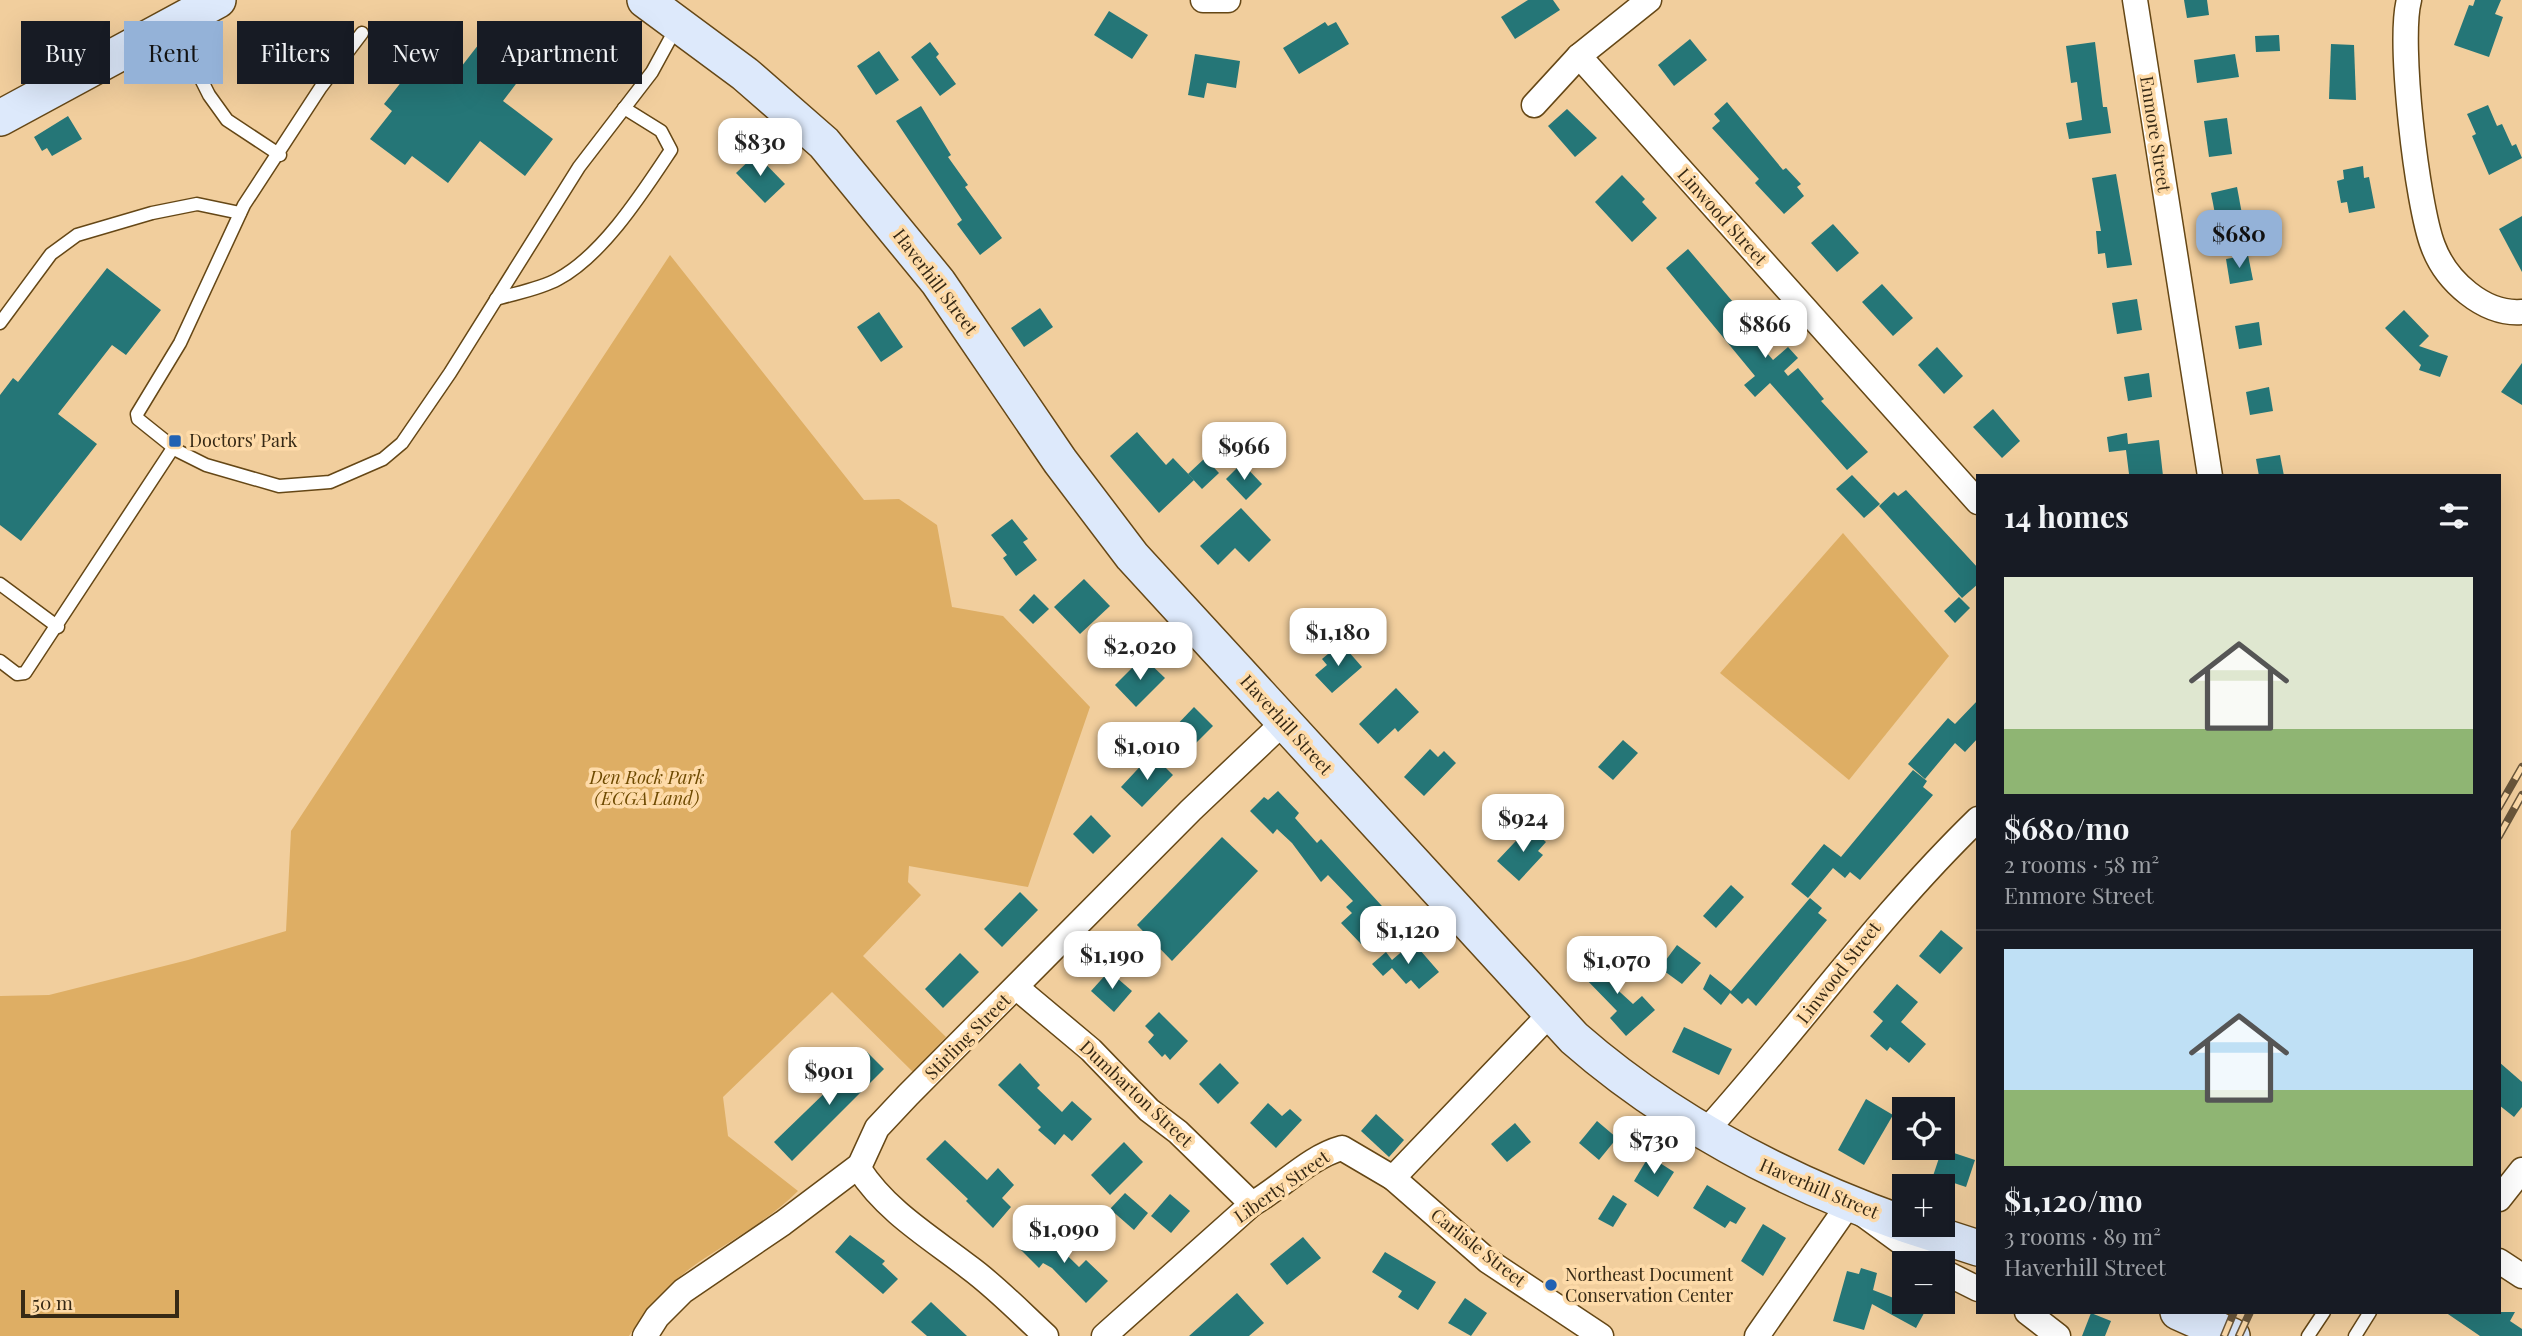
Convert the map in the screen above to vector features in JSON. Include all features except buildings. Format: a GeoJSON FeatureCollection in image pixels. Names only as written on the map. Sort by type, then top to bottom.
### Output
{"type":"FeatureCollection","features":[{"type":"Feature","properties":{"kind":"main road"},"geometry":{"type":"LineString","coordinates":[[181,21],[218,0]]}},
{"type":"Feature","properties":{"kind":"main road","name":"Haverhill Street"},"geometry":{"type":"LineString","coordinates":[[645,0],[772,96],[824,144],[938,282],[1060,461],[1132,556],[1550,1014],[1602,1063],[1705,1132],[1796,1183],[1892,1220]]}},
{"type":"Feature","properties":{"kind":"main road"},"geometry":{"type":"LineString","coordinates":[[0,118],[124,52]]}},
{"type":"Feature","properties":{"kind":"main road","name":"Haverhill Street"},"geometry":{"type":"LineString","coordinates":[[1945,1237],[1976,1247]]}},
{"type":"Feature","properties":{"kind":"main road"},"geometry":{"type":"LineString","coordinates":[[2182,1314],[2232,1336]]}},
{"type":"Feature","properties":{"kind":"street"},"geometry":{"type":"LineString","coordinates":[[1203,0],[1228,0]]}},
{"type":"Feature","properties":{"kind":"street"},"geometry":{"type":"LineString","coordinates":[[1534,105],[1579,56],[1649,0]]}},
{"type":"Feature","properties":{"kind":"street","name":"Enmore Street"},"geometry":{"type":"LineString","coordinates":[[2135,0],[2210,474]]}},
{"type":"Feature","properties":{"kind":"street"},"geometry":{"type":"LineString","coordinates":[[2409,0],[2408,84],[2411,126],[2433,246],[2450,275],[2477,300],[2505,313],[2522,312]]}},
{"type":"Feature","properties":{"kind":"street","name":"Linwood Street"},"geometry":{"type":"LineString","coordinates":[[1579,56],[1976,500]]}},
{"type":"Feature","properties":{"kind":"street","name":"Stirling Street"},"geometry":{"type":"LineString","coordinates":[[645,1336],[657,1317],[683,1291],[783,1223],[860,1165],[877,1128],[1191,810],[1284,722]]}},
{"type":"Feature","properties":{"kind":"street","name":"Linwood Street"},"geometry":{"type":"LineString","coordinates":[[1705,1132],[1767,1064],[1894,904],[1976,821]]}},
{"type":"Feature","properties":{"kind":"street","name":"Dumbarton Street"},"geometry":{"type":"LineString","coordinates":[[1017,988],[1091,1050],[1149,1110],[1178,1132],[1252,1204]]}},
{"type":"Feature","properties":{"kind":"street"},"geometry":{"type":"LineString","coordinates":[[1393,1178],[1550,1014]]}},
{"type":"Feature","properties":{"kind":"street","name":"Liberty Street"},"geometry":{"type":"LineString","coordinates":[[1104,1336],[1252,1204],[1279,1189],[1326,1152],[1342,1148],[1393,1178]]}},
{"type":"Feature","properties":{"kind":"street"},"geometry":{"type":"LineString","coordinates":[[860,1165],[859,1169],[874,1193],[914,1227],[973,1270],[1046,1336]]}},
{"type":"Feature","properties":{"kind":"street"},"geometry":{"type":"LineString","coordinates":[[2501,1196],[2522,1170]]}},
{"type":"Feature","properties":{"kind":"street","name":"Carlisle Street"},"geometry":{"type":"LineString","coordinates":[[1393,1178],[1488,1261],[1601,1336]]}},
{"type":"Feature","properties":{"kind":"street"},"geometry":{"type":"LineString","coordinates":[[1757,1336],[1849,1205],[1913,1251]]}},
{"type":"Feature","properties":{"kind":"street"},"geometry":{"type":"LineString","coordinates":[[2501,1262],[2522,1276]]}},
{"type":"Feature","properties":{"kind":"street"},"geometry":{"type":"LineString","coordinates":[[1955,1277],[1976,1288]]}},
{"type":"Feature","properties":{"kind":"street"},"geometry":{"type":"LineString","coordinates":[[2030,1314],[2058,1336]]}},
{"type":"Feature","properties":{"kind":"lane"},"geometry":{"type":"LineString","coordinates":[[362,33],[321,87],[240,213],[180,343],[137,414],[138,419],[173,448],[206,465],[279,486],[330,482],[364,469],[401,443],[579,167],[665,53],[678,25]]}},
{"type":"Feature","properties":{"kind":"lane"},"geometry":{"type":"LineString","coordinates":[[204,84],[227,120],[279,155]]}},
{"type":"Feature","properties":{"kind":"lane"},"geometry":{"type":"LineString","coordinates":[[496,299],[558,279],[594,251],[649,183],[671,150],[661,131],[624,108]]}},
{"type":"Feature","properties":{"kind":"lane"},"geometry":{"type":"LineString","coordinates":[[0,323],[51,254],[77,235],[152,213],[197,204],[240,213]]}},
{"type":"Feature","properties":{"kind":"lane"},"geometry":{"type":"LineString","coordinates":[[0,662],[17,674],[25,673],[173,448]]}},
{"type":"Feature","properties":{"kind":"lane"},"geometry":{"type":"LineString","coordinates":[[0,583],[58,626]]}},
{"type":"Feature","properties":{"kind":"lane"},"geometry":{"type":"LineString","coordinates":[[2308,1336],[2323,1314]]}},
{"type":"Feature","properties":{"kind":"lane"},"geometry":{"type":"LineString","coordinates":[[2355,1336],[2369,1314]]}},
{"type":"Feature","properties":{"kind":"green space","name":"Den Rock Park (ECGA Land)"},"geometry":{"type":"Polygon","coordinates":[[[670,255],[864,500],[899,499],[937,525],[952,607],[1003,616],[1090,707],[1028,887],[909,866],[908,882],[921,895],[863,956],[946,1037],[913,1072],[832,992],[723,1097],[728,1136],[798,1191],[765,1219],[683,1274],[653,1303],[629,1336],[0,1336],[0,996],[49,995],[188,960],[286,931],[291,831],[670,255]]]}},
{"type":"Feature","properties":{"kind":"green space"},"geometry":{"type":"Polygon","coordinates":[[[1843,533],[1949,656],[1849,780],[1720,673],[1843,533]]]}},
{"type":"Feature","properties":{"kind":"railway"},"geometry":{"type":"LineString","coordinates":[[2501,804],[2522,767]]}},
{"type":"Feature","properties":{"kind":"railway"},"geometry":{"type":"LineString","coordinates":[[2501,832],[2522,795]]}},
{"type":"Feature","properties":{"kind":"railway"},"geometry":{"type":"LineString","coordinates":[[2224,1336],[2233,1314]]}},
{"type":"Feature","properties":{"kind":"railway"},"geometry":{"type":"LineString","coordinates":[[2239,1336],[2249,1314]]}},
{"type":"Feature","properties":{"kind":"place","name":"Doctors' Park"},"geometry":{"type":"Point","coordinates":[175,441]}},
{"type":"Feature","properties":{"kind":"place","name":"Northeast Document Conservation Center"},"geometry":{"type":"Point","coordinates":[1551,1285]}}]}
